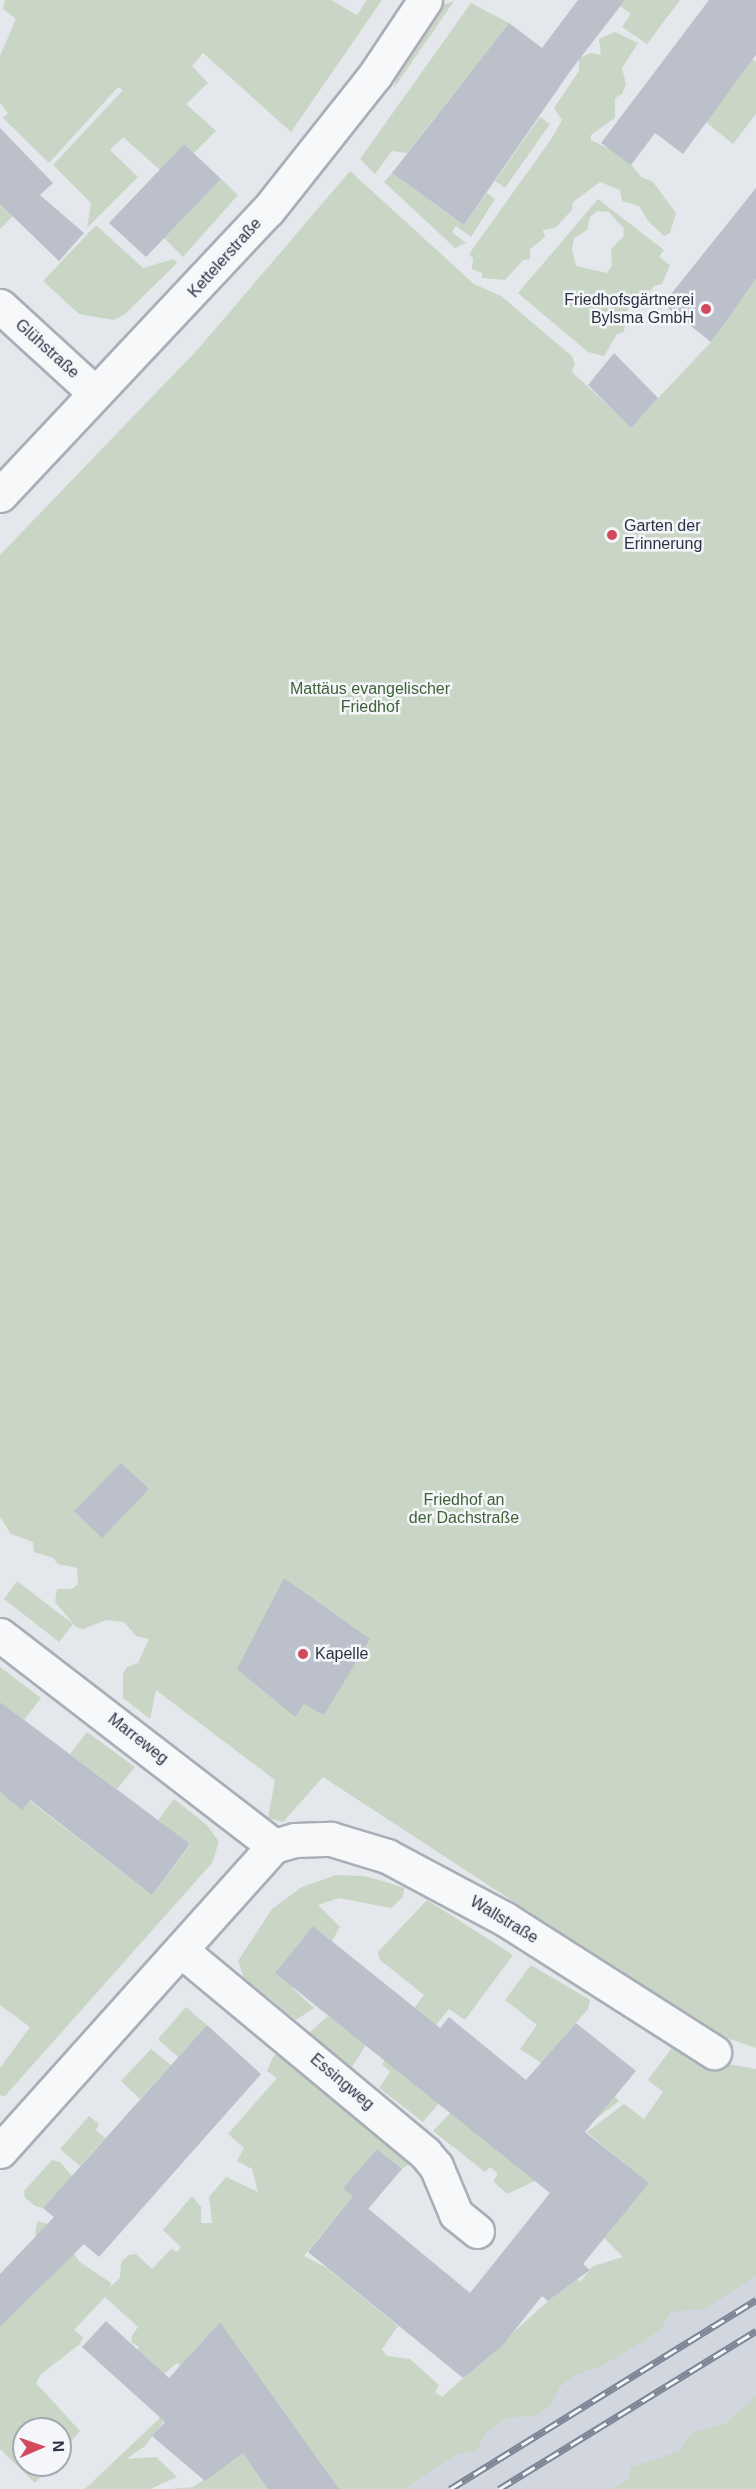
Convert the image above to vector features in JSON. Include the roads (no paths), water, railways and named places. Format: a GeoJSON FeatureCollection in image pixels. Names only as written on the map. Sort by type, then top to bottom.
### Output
{"type":"FeatureCollection","features":[{"type":"Feature","properties":{"kind":"street","name":"Kettelerstraße"},"geometry":{"type":"LineString","coordinates":[[0,495],[268,210],[375,75],[425,0]]}},
{"type":"Feature","properties":{"kind":"street","name":"Glühstraße"},"geometry":{"type":"LineString","coordinates":[[0,306],[95,393]]}},
{"type":"Feature","properties":{"kind":"street","name":"Marreweg"},"geometry":{"type":"LineString","coordinates":[[0,1635],[274,1846]]}},
{"type":"Feature","properties":{"kind":"street","name":"Wallstraße"},"geometry":{"type":"LineString","coordinates":[[274,1846],[295,1840],[331,1839],[387,1856],[505,1919],[714,2052]]}},
{"type":"Feature","properties":{"kind":"street"},"geometry":{"type":"LineString","coordinates":[[2,2146],[183,1952],[274,1846]]}},
{"type":"Feature","properties":{"kind":"street","name":"Essingweg"},"geometry":{"type":"LineString","coordinates":[[183,1952],[425,2153],[436,2166],[456,2214],[477,2231]]}},
{"type":"Feature","properties":{"kind":"railway"},"geometry":{"type":"LineString","coordinates":[[450,2489],[756,2300]]}},
{"type":"Feature","properties":{"kind":"railway"},"geometry":{"type":"LineString","coordinates":[[499,2489],[756,2331]]}},
{"type":"Feature","properties":{"kind":"place","name":"Friedhofsgärtnerei Bylsma GmbH"},"geometry":{"type":"Point","coordinates":[706,309]}},
{"type":"Feature","properties":{"kind":"place","name":"Garten der Erinnerung"},"geometry":{"type":"Point","coordinates":[612,535]}},
{"type":"Feature","properties":{"kind":"place","name":"Kapelle"},"geometry":{"type":"Point","coordinates":[303,1654]}},
{"type":"Feature","properties":{"kind":"park label","name":"Mattäus evangelischer Friedhof"},"geometry":{"type":"Point","coordinates":[370,698]}},
{"type":"Feature","properties":{"kind":"park label","name":"Friedhof an der Dachstraße"},"geometry":{"type":"Point","coordinates":[464,1509]}}]}
